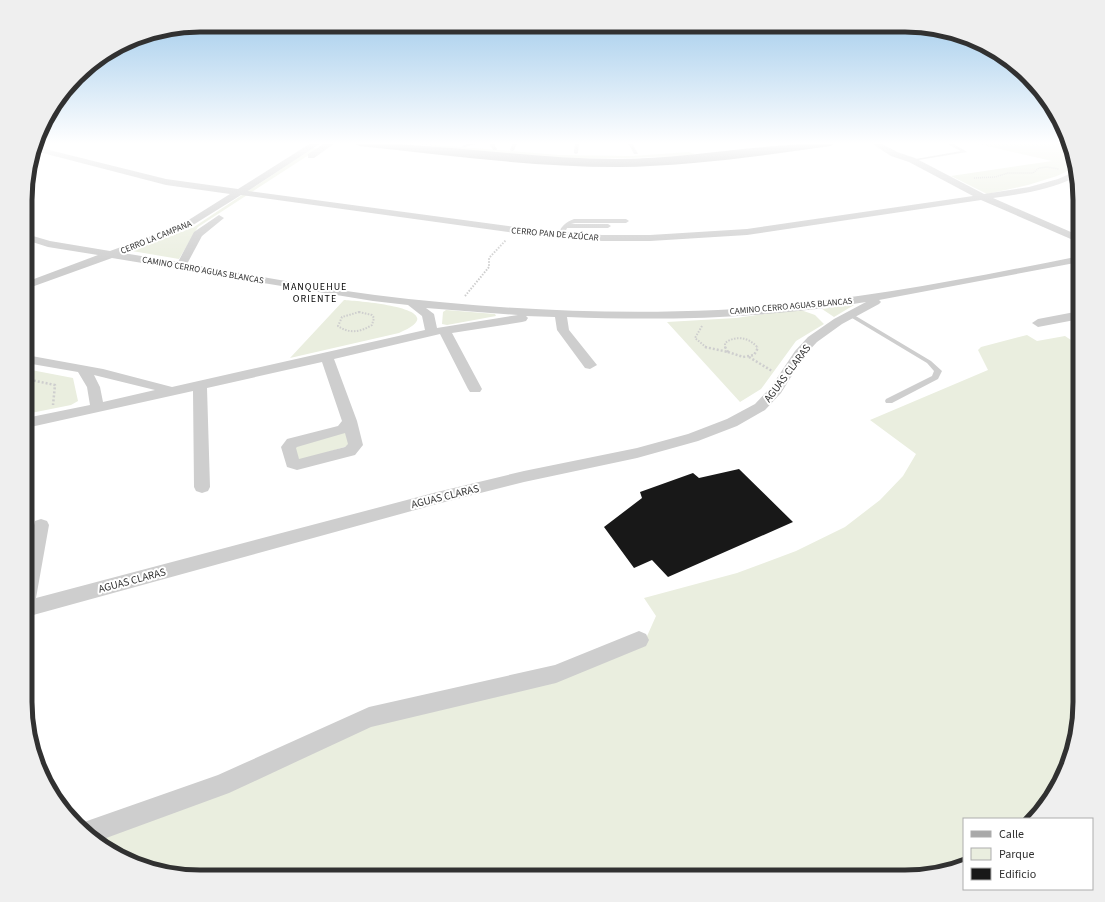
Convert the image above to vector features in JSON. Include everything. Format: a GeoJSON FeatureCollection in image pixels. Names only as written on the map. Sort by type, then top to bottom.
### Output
{"type":"FeatureCollection","features":[{"type":"Feature","properties":{"kind":"street","name":"CERRO PAN DE AZÚCAR"},"geometry":{"type":"LineString","coordinates":[[189,185],[561,236],[602,238],[650,238],[747,232],[1030,190],[1049,185]]}},
{"type":"Feature","properties":{"kind":"street","name":"CERRO LA CAMPANA"},"geometry":{"type":"LineString","coordinates":[[32,284],[182,228],[251,185]]}},
{"type":"Feature","properties":{"kind":"street"},"geometry":{"type":"LineString","coordinates":[[243,202],[268,185]]}},
{"type":"Feature","properties":{"kind":"street"},"geometry":{"type":"LineString","coordinates":[[958,185],[1073,237]]}},
{"type":"Feature","properties":{"kind":"street","name":"CERRO LA CAMPANA"},"geometry":{"type":"LineString","coordinates":[[181,266],[198,234],[225,214]]}},
{"type":"Feature","properties":{"kind":"street","name":"CAMINO CERRO AGUAS BLANCAS"},"geometry":{"type":"LineString","coordinates":[[32,239],[48,244],[181,266],[412,303],[452,306],[499,316]]}},
{"type":"Feature","properties":{"kind":"street","name":"CAMINO CERRO AGUAS BLANCAS"},"geometry":{"type":"LineString","coordinates":[[561,314],[700,314],[805,306],[892,294],[1073,260]]}},
{"type":"Feature","properties":{"kind":"street","name":"AGUAS CLARAS"},"geometry":{"type":"LineString","coordinates":[[32,607],[373,514],[505,481],[666,447],[720,428],[754,411],[766,402],[804,348],[829,327],[849,314],[892,294]]}},
{"type":"Feature","properties":{"kind":"street"},"geometry":{"type":"LineString","coordinates":[[412,303],[428,314],[475,389]]}},
{"type":"Feature","properties":{"kind":"street"},"geometry":{"type":"LineString","coordinates":[[428,314],[452,306]]}},
{"type":"Feature","properties":{"kind":"street"},"geometry":{"type":"LineString","coordinates":[[805,306],[822,315],[826,319],[829,327]]}},
{"type":"Feature","properties":{"kind":"street"},"geometry":{"type":"LineString","coordinates":[[32,422],[327,357],[499,316],[561,314],[563,330],[590,365]]}},
{"type":"Feature","properties":{"kind":"street"},"geometry":{"type":"LineString","coordinates":[[1038,323],[1073,316]]}},
{"type":"Feature","properties":{"kind":"street"},"geometry":{"type":"LineString","coordinates":[[327,357],[350,421]]}},
{"type":"Feature","properties":{"kind":"street"},"geometry":{"type":"LineString","coordinates":[[32,360],[103,373],[172,391]]}},
{"type":"Feature","properties":{"kind":"street"},"geometry":{"type":"LineString","coordinates":[[83,370],[90,378],[97,407]]}},
{"type":"Feature","properties":{"kind":"street"},"geometry":{"type":"LineString","coordinates":[[200,385],[202,488]]}},
{"type":"Feature","properties":{"kind":"street"},"geometry":{"type":"LineString","coordinates":[[32,573],[41,525]]}},
{"type":"Feature","properties":{"kind":"street"},"geometry":{"type":"LineString","coordinates":[[94,832],[221,785],[369,717],[535,680],[556,674],[639,640]]}},
{"type":"Feature","properties":{"kind":"lane"},"geometry":{"type":"LineString","coordinates":[[561,236],[566,226],[577,220],[626,221]]}},
{"type":"Feature","properties":{"kind":"lane"},"geometry":{"type":"LineString","coordinates":[[566,226],[608,226]]}},
{"type":"Feature","properties":{"kind":"lane"},"geometry":{"type":"LineString","coordinates":[[849,314],[928,362],[938,371],[935,377],[889,401]]}},
{"type":"Feature","properties":{"kind":"path"},"geometry":{"type":"LineString","coordinates":[[452,306],[489,267],[489,258],[507,239]]}},
{"type":"Feature","properties":{"kind":"path"},"geometry":{"type":"LineString","coordinates":[[364,312],[372,315],[374,318],[372,325],[364,330],[346,331],[338,326],[337,323],[347,314],[364,312]]}},
{"type":"Feature","properties":{"kind":"path"},"geometry":{"type":"LineString","coordinates":[[700,314],[702,326],[694,338],[705,347],[728,352],[738,357],[748,357],[757,352],[758,348],[753,343],[743,339],[727,341],[724,346],[728,352]]}},
{"type":"Feature","properties":{"kind":"path"},"geometry":{"type":"LineString","coordinates":[[748,357],[783,378]]}},
{"type":"Feature","properties":{"kind":"path"},"geometry":{"type":"LineString","coordinates":[[32,380],[55,385],[52,417]]}},
{"type":"Feature","properties":{"kind":"green space"},"geometry":{"type":"Polygon","coordinates":[[[257,185],[262,185],[198,227],[179,259],[132,251],[194,227],[257,185]]]}},
{"type":"Feature","properties":{"kind":"green space"},"geometry":{"type":"Polygon","coordinates":[[[969,185],[1028,185],[987,194],[969,185]]]}},
{"type":"Feature","properties":{"kind":"green space"},"geometry":{"type":"Polygon","coordinates":[[[344,300],[383,304],[411,312],[417,317],[414,324],[399,333],[290,358],[344,300]]]}},
{"type":"Feature","properties":{"kind":"green space"},"geometry":{"type":"Polygon","coordinates":[[[854,305],[834,317],[822,309],[854,305]]]}},
{"type":"Feature","properties":{"kind":"green space"},"geometry":{"type":"Polygon","coordinates":[[[798,309],[815,315],[824,324],[796,341],[761,389],[740,402],[667,322],[736,318],[798,309]]]}},
{"type":"Feature","properties":{"kind":"green space"},"geometry":{"type":"Polygon","coordinates":[[[446,310],[495,314],[496,316],[447,325],[442,324],[443,312],[446,310]]]}},
{"type":"Feature","properties":{"kind":"green space"},"geometry":{"type":"Polygon","coordinates":[[[1027,335],[1037,341],[1065,336],[1073,341],[1073,713],[1070,735],[1064,756],[1056,777],[1045,796],[1027,818],[963,818],[963,860],[938,867],[916,870],[189,870],[167,867],[135,857],[116,848],[99,836],[371,724],[644,643],[656,616],[644,598],[737,573],[796,551],[845,527],[880,500],[903,476],[916,454],[870,420],[988,370],[978,350],[981,347],[1027,335]]]}},
{"type":"Feature","properties":{"kind":"green space"},"geometry":{"type":"Polygon","coordinates":[[[32,370],[73,378],[78,401],[71,405],[32,413],[32,370]]]}},
{"type":"Feature","properties":{"kind":"green space"},"geometry":{"type":"Polygon","coordinates":[[[344,432],[347,434],[351,445],[298,461],[294,459],[296,445],[344,432]]]}},
{"type":"Feature","properties":{"kind":"building"},"geometry":{"type":"Polygon","coordinates":[[[739,469],[793,522],[668,577],[652,560],[634,568],[604,527],[642,498],[640,492],[693,473],[699,478],[739,469]]]}},
{"type":"Feature","properties":{"kind":"district","name":"MANQUEHUE ORIENTE"},"geometry":{"type":"Point","coordinates":[315,292]}}]}
